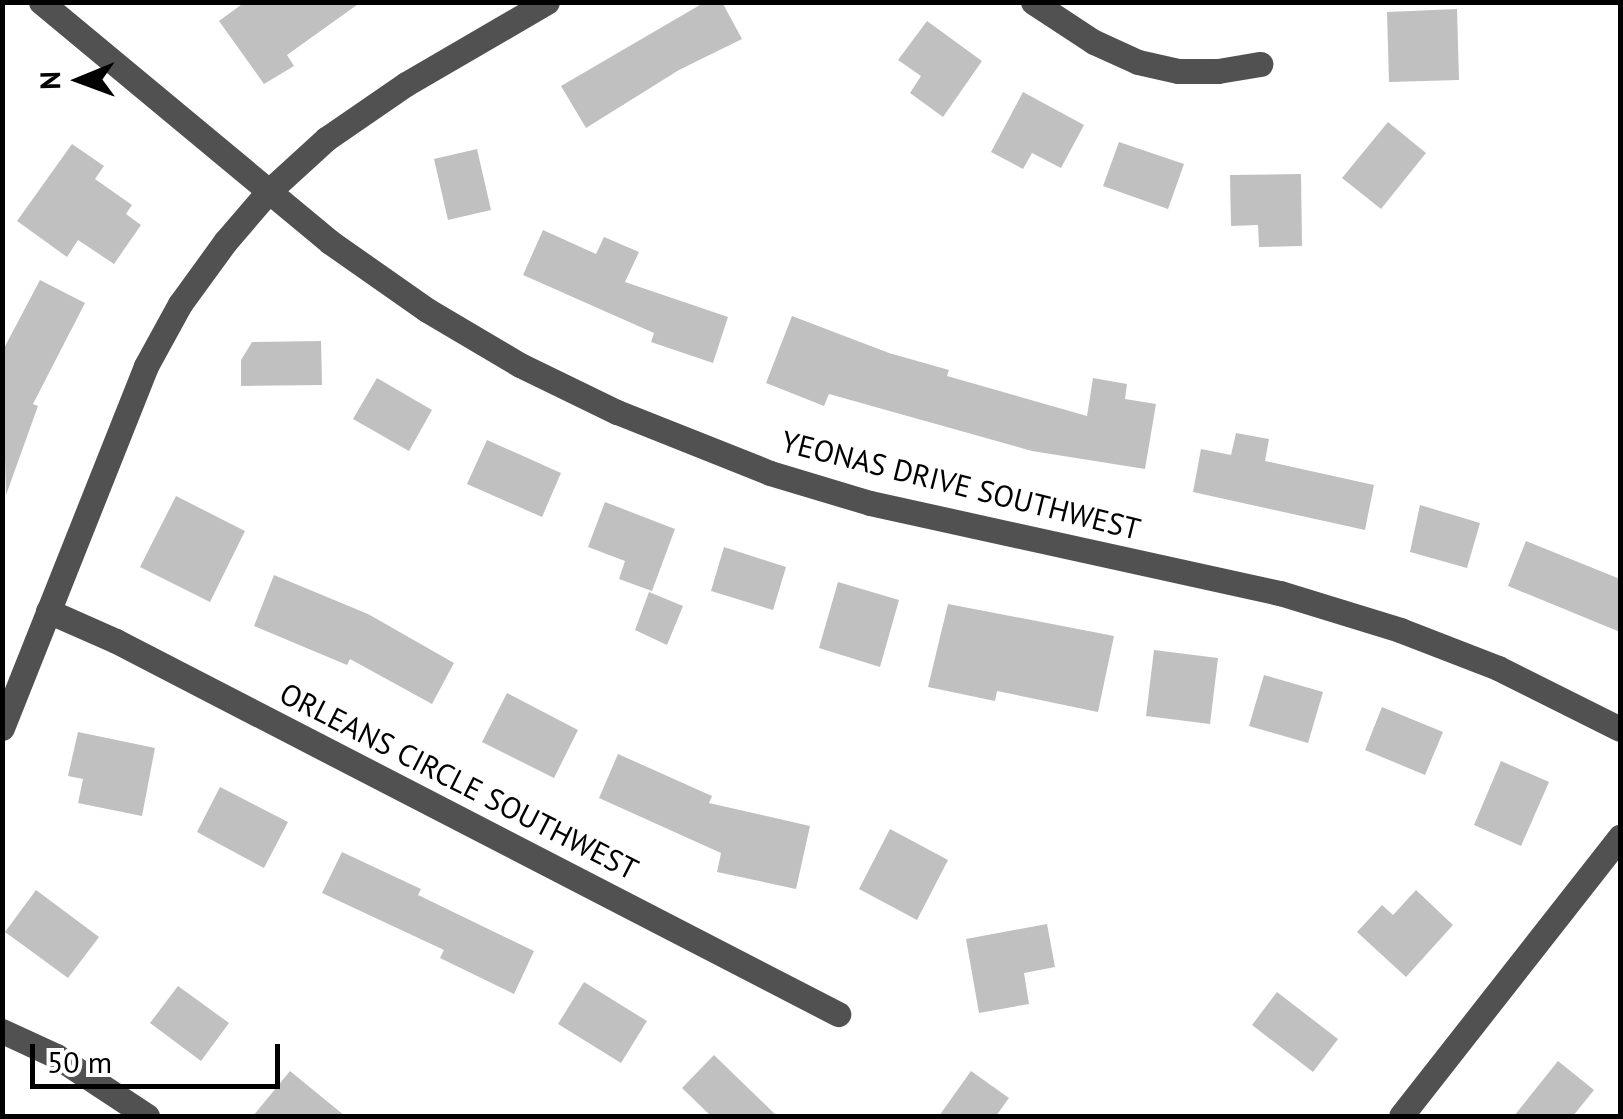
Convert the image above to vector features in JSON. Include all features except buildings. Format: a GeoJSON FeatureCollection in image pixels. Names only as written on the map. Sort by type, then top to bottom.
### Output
{"type":"FeatureCollection","features":[{"type":"Feature","properties":{"kind":"street","name":"YEONAS DRIVE SOUTHWEST"},"geometry":{"type":"LineString","coordinates":[[41,2],[268,192],[426,310],[520,365],[617,412],[738,462],[870,503],[1280,593],[1400,630],[1498,668],[1620,730]]}},
{"type":"Feature","properties":{"kind":"street"},"geometry":{"type":"LineString","coordinates":[[2,728],[146,366],[180,304],[268,192],[326,140],[406,84],[547,2]]}},
{"type":"Feature","properties":{"kind":"street"},"geometry":{"type":"LineString","coordinates":[[1033,2],[1094,42],[1138,62],[1178,70],[1218,71],[1260,64]]}},
{"type":"Feature","properties":{"kind":"street","name":"ORLEANS CIRCLE SOUTHWEST"},"geometry":{"type":"LineString","coordinates":[[48,611],[134,650],[838,1014]]}},
{"type":"Feature","properties":{"kind":"street"},"geometry":{"type":"LineString","coordinates":[[1401,1116],[1620,837]]}},
{"type":"Feature","properties":{"kind":"street"},"geometry":{"type":"LineString","coordinates":[[2,1030],[56,1056],[147,1116]]}}]}
